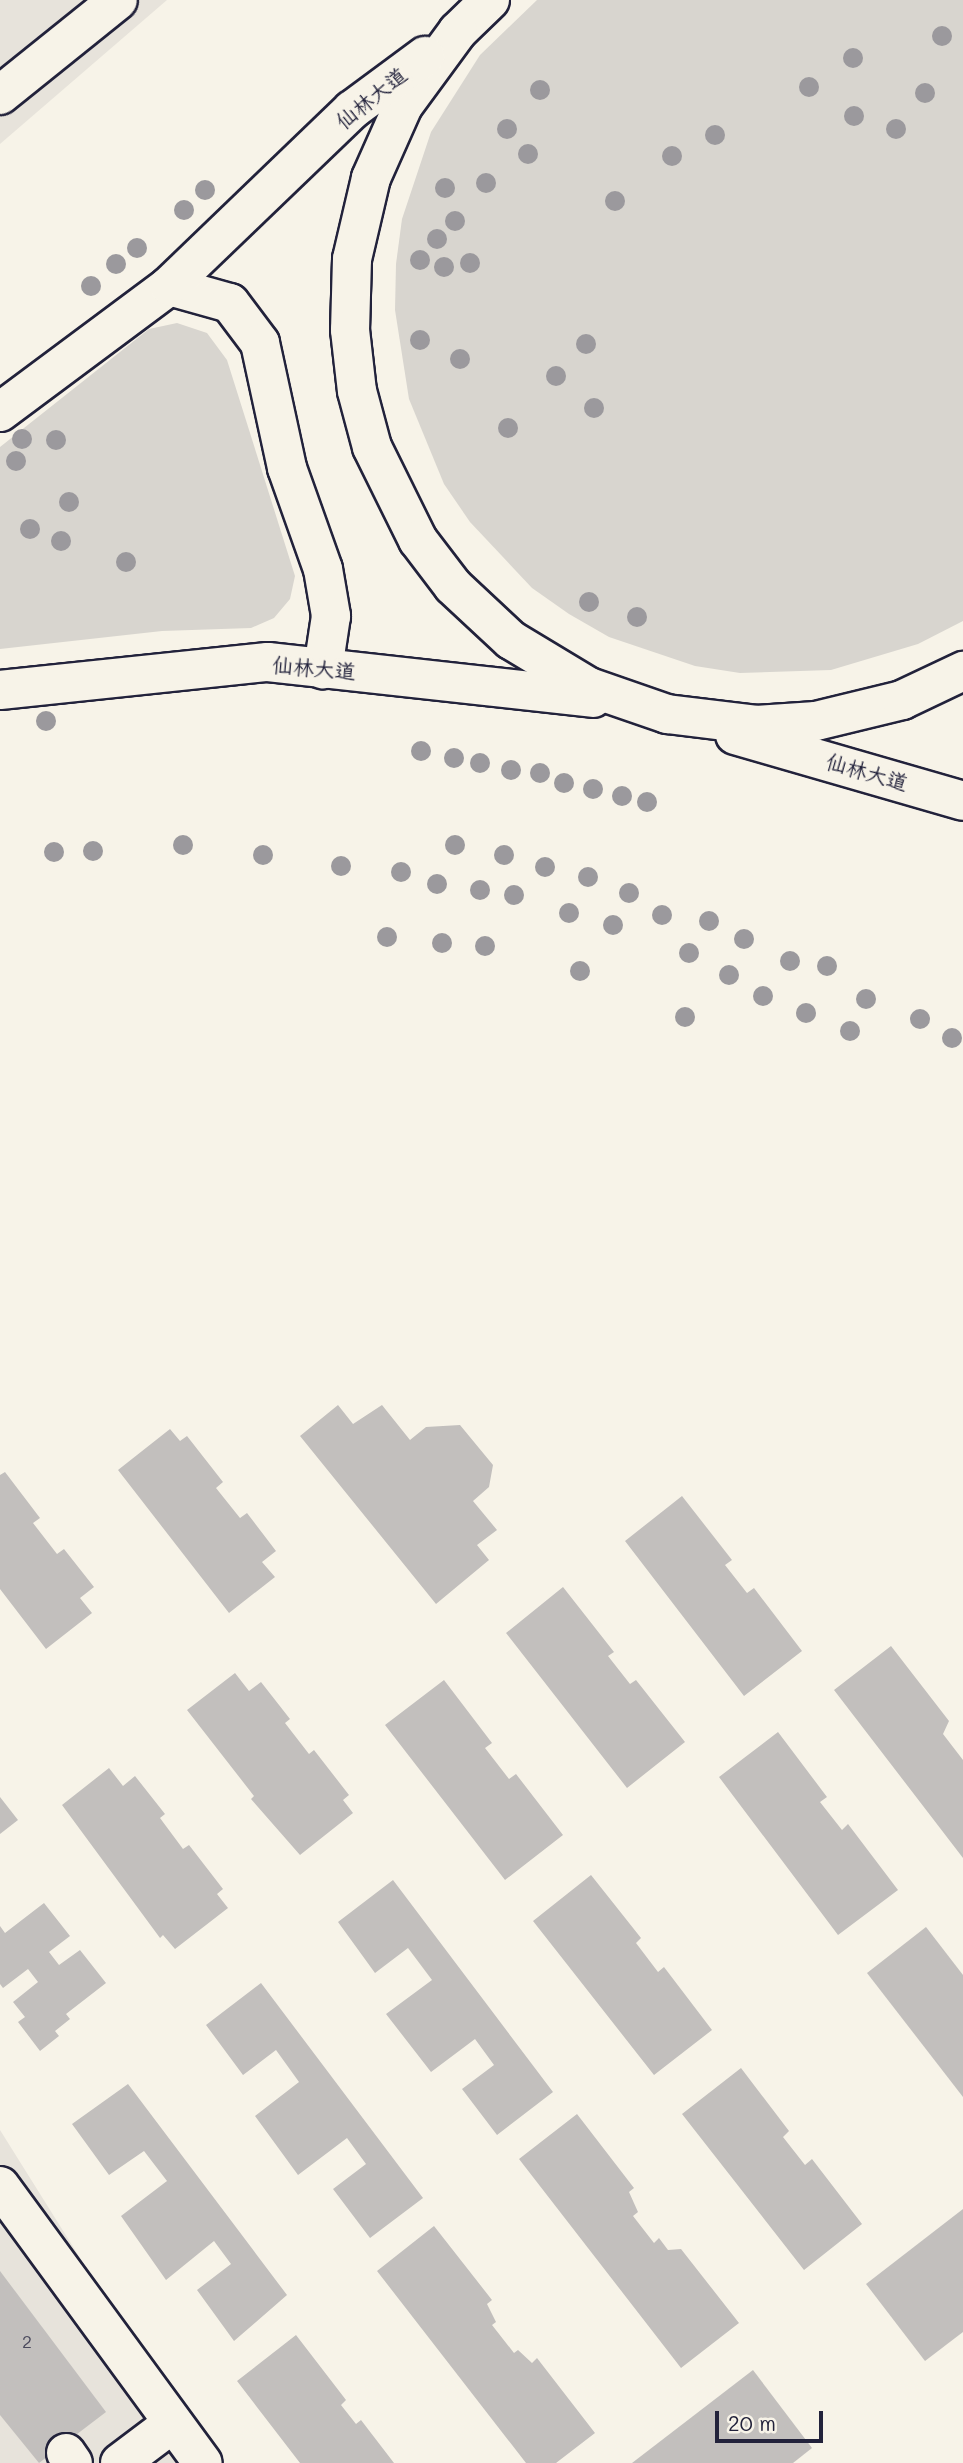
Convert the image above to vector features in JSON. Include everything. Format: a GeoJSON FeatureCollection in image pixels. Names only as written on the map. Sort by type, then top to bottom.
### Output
{"type":"FeatureCollection","features":[{"type":"Feature","properties":{"kind":"main road"},"geometry":{"type":"LineString","coordinates":[[0,95],[118,0]]}},
{"type":"Feature","properties":{"kind":"main road"},"geometry":{"type":"LineString","coordinates":[[491,0],[457,31],[403,106],[371,178],[352,259],[350,330],[357,391],[372,447],[395,500],[453,586],[511,640],[540,659],[627,702],[691,719],[756,725],[816,721],[902,699],[963,671]]}},
{"type":"Feature","properties":{"kind":"main road","name":"仙林大道"},"geometry":{"type":"LineString","coordinates":[[0,412],[169,286],[352,110],[457,31]]}},
{"type":"Feature","properties":{"kind":"main road"},"geometry":{"type":"LineString","coordinates":[[169,286],[230,303],[260,343],[287,468],[323,569],[331,616],[323,669]]}},
{"type":"Feature","properties":{"kind":"main road","name":"仙林大道"},"geometry":{"type":"LineString","coordinates":[[0,690],[268,662],[473,681],[627,702]]}},
{"type":"Feature","properties":{"kind":"main road","name":"仙林大道"},"geometry":{"type":"LineString","coordinates":[[691,719],[963,801]]}},
{"type":"Feature","properties":{"kind":"main road"},"geometry":{"type":"LineString","coordinates":[[0,2186],[203,2463]]}},
{"type":"Feature","properties":{"kind":"main road"},"geometry":{"type":"LineString","coordinates":[[120,2463],[173,2423]]}},
{"type":"Feature","properties":{"kind":"shaded area"},"geometry":{"type":"Polygon","coordinates":[[[0,0],[167,0],[0,144],[0,0]]]}},
{"type":"Feature","properties":{"kind":"shaded area"},"geometry":{"type":"Polygon","coordinates":[[[537,0],[963,0],[963,621],[918,644],[831,670],[740,673],[695,666],[609,637],[569,614],[532,588],[470,522],[444,484],[409,399],[395,310],[396,264],[402,219],[431,132],[480,55],[537,0]]]}},
{"type":"Feature","properties":{"kind":"shaded area"},"geometry":{"type":"Polygon","coordinates":[[[177,323],[207,333],[227,360],[295,576],[290,599],[274,618],[251,628],[162,631],[0,649],[0,447],[149,329],[177,323]]]}},
{"type":"Feature","properties":{"kind":"shaded area"},"geometry":{"type":"Polygon","coordinates":[[[0,2130],[169,2400],[215,2463],[0,2463],[0,2130]]]}},
{"type":"Feature","properties":{"kind":"building"},"geometry":{"type":"Polygon","coordinates":[[[338,1405],[353,1424],[382,1405],[410,1440],[426,1427],[460,1425],[493,1465],[489,1487],[473,1501],[497,1530],[477,1545],[489,1560],[436,1604],[300,1436],[338,1405]]]}},
{"type":"Feature","properties":{"kind":"building"},"geometry":{"type":"Polygon","coordinates":[[[170,1429],[180,1441],[187,1436],[223,1482],[216,1488],[240,1518],[247,1513],[276,1551],[262,1562],[275,1577],[229,1613],[118,1470],[170,1429]]]}},
{"type":"Feature","properties":{"kind":"building"},"geometry":{"type":"Polygon","coordinates":[[[5,1472],[40,1518],[33,1523],[57,1554],[64,1549],[94,1587],[80,1598],[92,1613],[46,1649],[0,1589],[0,1475],[5,1472]]]}},
{"type":"Feature","properties":{"kind":"building"},"geometry":{"type":"Polygon","coordinates":[[[682,1496],[732,1560],[725,1565],[747,1593],[754,1588],[802,1651],[744,1696],[625,1541],[682,1496]]]}},
{"type":"Feature","properties":{"kind":"building"},"geometry":{"type":"Polygon","coordinates":[[[563,1587],[614,1652],[608,1656],[630,1684],[636,1680],[685,1742],[627,1788],[506,1633],[563,1587]]]}},
{"type":"Feature","properties":{"kind":"building"},"geometry":{"type":"Polygon","coordinates":[[[891,1646],[949,1721],[943,1734],[963,1760],[963,1858],[834,1690],[891,1646]]]}},
{"type":"Feature","properties":{"kind":"building"},"geometry":{"type":"Polygon","coordinates":[[[235,1673],[249,1691],[261,1682],[290,1719],[285,1723],[309,1754],[314,1750],[349,1795],[343,1800],[353,1813],[300,1855],[251,1799],[254,1796],[187,1710],[235,1673]]]}},
{"type":"Feature","properties":{"kind":"building"},"geometry":{"type":"Polygon","coordinates":[[[444,1680],[492,1743],[485,1748],[509,1779],[516,1774],[563,1835],[505,1880],[385,1725],[444,1680]]]}},
{"type":"Feature","properties":{"kind":"building"},"geometry":{"type":"Polygon","coordinates":[[[778,1732],[827,1797],[820,1802],[842,1830],[848,1824],[898,1890],[838,1935],[719,1777],[778,1732]]]}},
{"type":"Feature","properties":{"kind":"building"},"geometry":{"type":"Polygon","coordinates":[[[109,1768],[123,1786],[135,1776],[165,1814],[160,1818],[183,1849],[189,1845],[223,1889],[217,1894],[228,1908],[175,1949],[163,1935],[160,1938],[62,1805],[109,1768]]]}},
{"type":"Feature","properties":{"kind":"building"},"geometry":{"type":"Polygon","coordinates":[[[0,1797],[18,1820],[0,1834],[0,1797]]]}},
{"type":"Feature","properties":{"kind":"building"},"geometry":{"type":"Polygon","coordinates":[[[591,1875],[641,1938],[636,1943],[658,1972],[664,1967],[712,2030],[654,2075],[533,1921],[591,1875]]]}},
{"type":"Feature","properties":{"kind":"building"},"geometry":{"type":"Polygon","coordinates":[[[393,1880],[553,2092],[497,2135],[462,2089],[494,2065],[475,2039],[431,2072],[386,2014],[432,1980],[408,1948],[375,1973],[338,1922],[393,1880]]]}},
{"type":"Feature","properties":{"kind":"building"},"geometry":{"type":"Polygon","coordinates":[[[44,1903],[70,1936],[49,1952],[59,1965],[80,1950],[106,1983],[66,2014],[70,2019],[55,2031],[59,2036],[40,2051],[18,2022],[25,2017],[13,2002],[38,1982],[28,1969],[3,1988],[0,1984],[0,1926],[5,1933],[44,1903]]]}},
{"type":"Feature","properties":{"kind":"building"},"geometry":{"type":"Polygon","coordinates":[[[926,1927],[963,1975],[963,2097],[867,1973],[926,1927]]]}},
{"type":"Feature","properties":{"kind":"building"},"geometry":{"type":"Polygon","coordinates":[[[261,1983],[423,2198],[370,2238],[333,2189],[366,2164],[347,2138],[298,2175],[255,2116],[299,2082],[276,2050],[243,2075],[206,2025],[261,1983]]]}},
{"type":"Feature","properties":{"kind":"building"},"geometry":{"type":"Polygon","coordinates":[[[741,2068],[789,2131],[783,2137],[805,2165],[812,2159],[862,2224],[804,2270],[682,2114],[741,2068]]]}},
{"type":"Feature","properties":{"kind":"building"},"geometry":{"type":"Polygon","coordinates":[[[128,2084],[287,2295],[234,2341],[197,2290],[231,2264],[214,2241],[166,2280],[121,2216],[167,2181],[144,2151],[109,2175],[72,2124],[128,2084]]]}},
{"type":"Feature","properties":{"kind":"building"},"geometry":{"type":"Polygon","coordinates":[[[577,2114],[634,2188],[629,2192],[638,2212],[633,2216],[654,2243],[659,2238],[668,2250],[681,2249],[739,2323],[681,2368],[519,2159],[577,2114]]]}},
{"type":"Feature","properties":{"kind":"building"},"geometry":{"type":"Polygon","coordinates":[[[963,2209],[963,2332],[925,2361],[866,2284],[963,2209]]]}},
{"type":"Feature","properties":{"kind":"building"},"geometry":{"type":"Polygon","coordinates":[[[434,2226],[492,2300],[487,2304],[496,2322],[492,2325],[514,2353],[518,2350],[532,2363],[537,2358],[595,2433],[556,2463],[526,2463],[377,2271],[434,2226]]]}},
{"type":"Feature","properties":{"kind":"building"},"geometry":{"type":"Polygon","coordinates":[[[0,2271],[106,2412],[39,2463],[0,2415],[0,2271]]]}},
{"type":"Feature","properties":{"kind":"building"},"geometry":{"type":"Polygon","coordinates":[[[296,2335],[346,2400],[341,2405],[356,2424],[361,2420],[394,2463],[300,2463],[237,2381],[296,2335]]]}},
{"type":"Feature","properties":{"kind":"building"},"geometry":{"type":"Polygon","coordinates":[[[753,2370],[812,2448],[793,2463],[632,2463],[753,2370]]]}}]}
